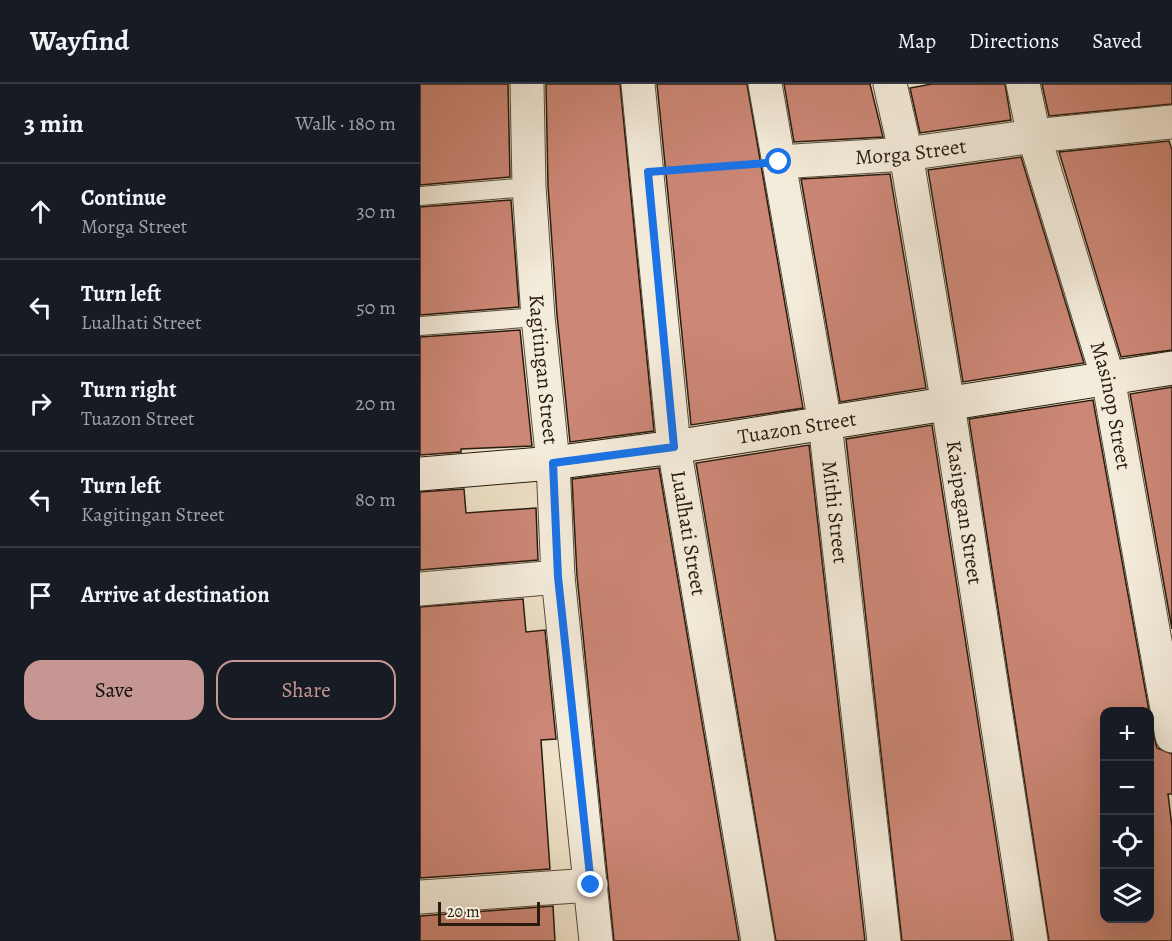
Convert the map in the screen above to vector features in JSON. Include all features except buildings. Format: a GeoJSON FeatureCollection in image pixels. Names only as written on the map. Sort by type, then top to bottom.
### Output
{"type":"FeatureCollection","features":[{"type":"Feature","properties":{"kind":"street","name":"Kagitingan Street"},"geometry":{"type":"LineString","coordinates":[[527,84],[530,187],[538,317],[553,463],[558,577],[596,941]]}},
{"type":"Feature","properties":{"kind":"street","name":"Lualhati Street"},"geometry":{"type":"LineString","coordinates":[[638,84],[674,447],[758,941]]}},
{"type":"Feature","properties":{"kind":"street","name":"Mithi Street"},"geometry":{"type":"LineString","coordinates":[[765,84],[825,423],[884,941]]}},
{"type":"Feature","properties":{"kind":"street","name":"Kasipagan Street"},"geometry":{"type":"LineString","coordinates":[[890,84],[906,154],[948,405],[1031,941]]}},
{"type":"Feature","properties":{"kind":"street","name":"Masinop Street"},"geometry":{"type":"LineString","coordinates":[[1023,84],[1034,136],[1108,378],[1172,736]]}},
{"type":"Feature","properties":{"kind":"street","name":"Morga Street"},"geometry":{"type":"LineString","coordinates":[[779,162],[906,154],[1034,136],[1172,122]]}},
{"type":"Feature","properties":{"kind":"street","name":"Tuazon Street"},"geometry":{"type":"LineString","coordinates":[[420,474],[553,463],[674,447],[1172,368]]}},
{"type":"Feature","properties":{"kind":"street"},"geometry":{"type":"LineString","coordinates":[[420,589],[558,577]]}},
{"type":"Feature","properties":{"kind":"street"},"geometry":{"type":"LineString","coordinates":[[420,897],[591,885]]}},
{"type":"Feature","properties":{"kind":"lane"},"geometry":{"type":"LineString","coordinates":[[420,196],[530,187]]}},
{"type":"Feature","properties":{"kind":"lane"},"geometry":{"type":"LineString","coordinates":[[420,326],[538,317]]}},
{"type":"Feature","properties":{"kind":"path"},"geometry":{"type":"LineString","coordinates":[[648,172],[779,162]]}},
{"type":"Feature","properties":{"kind":"route"},"geometry":{"type":"LineString","coordinates":[[591,885],[558,577],[553,463],[674,447],[648,172],[779,162]]}}]}
